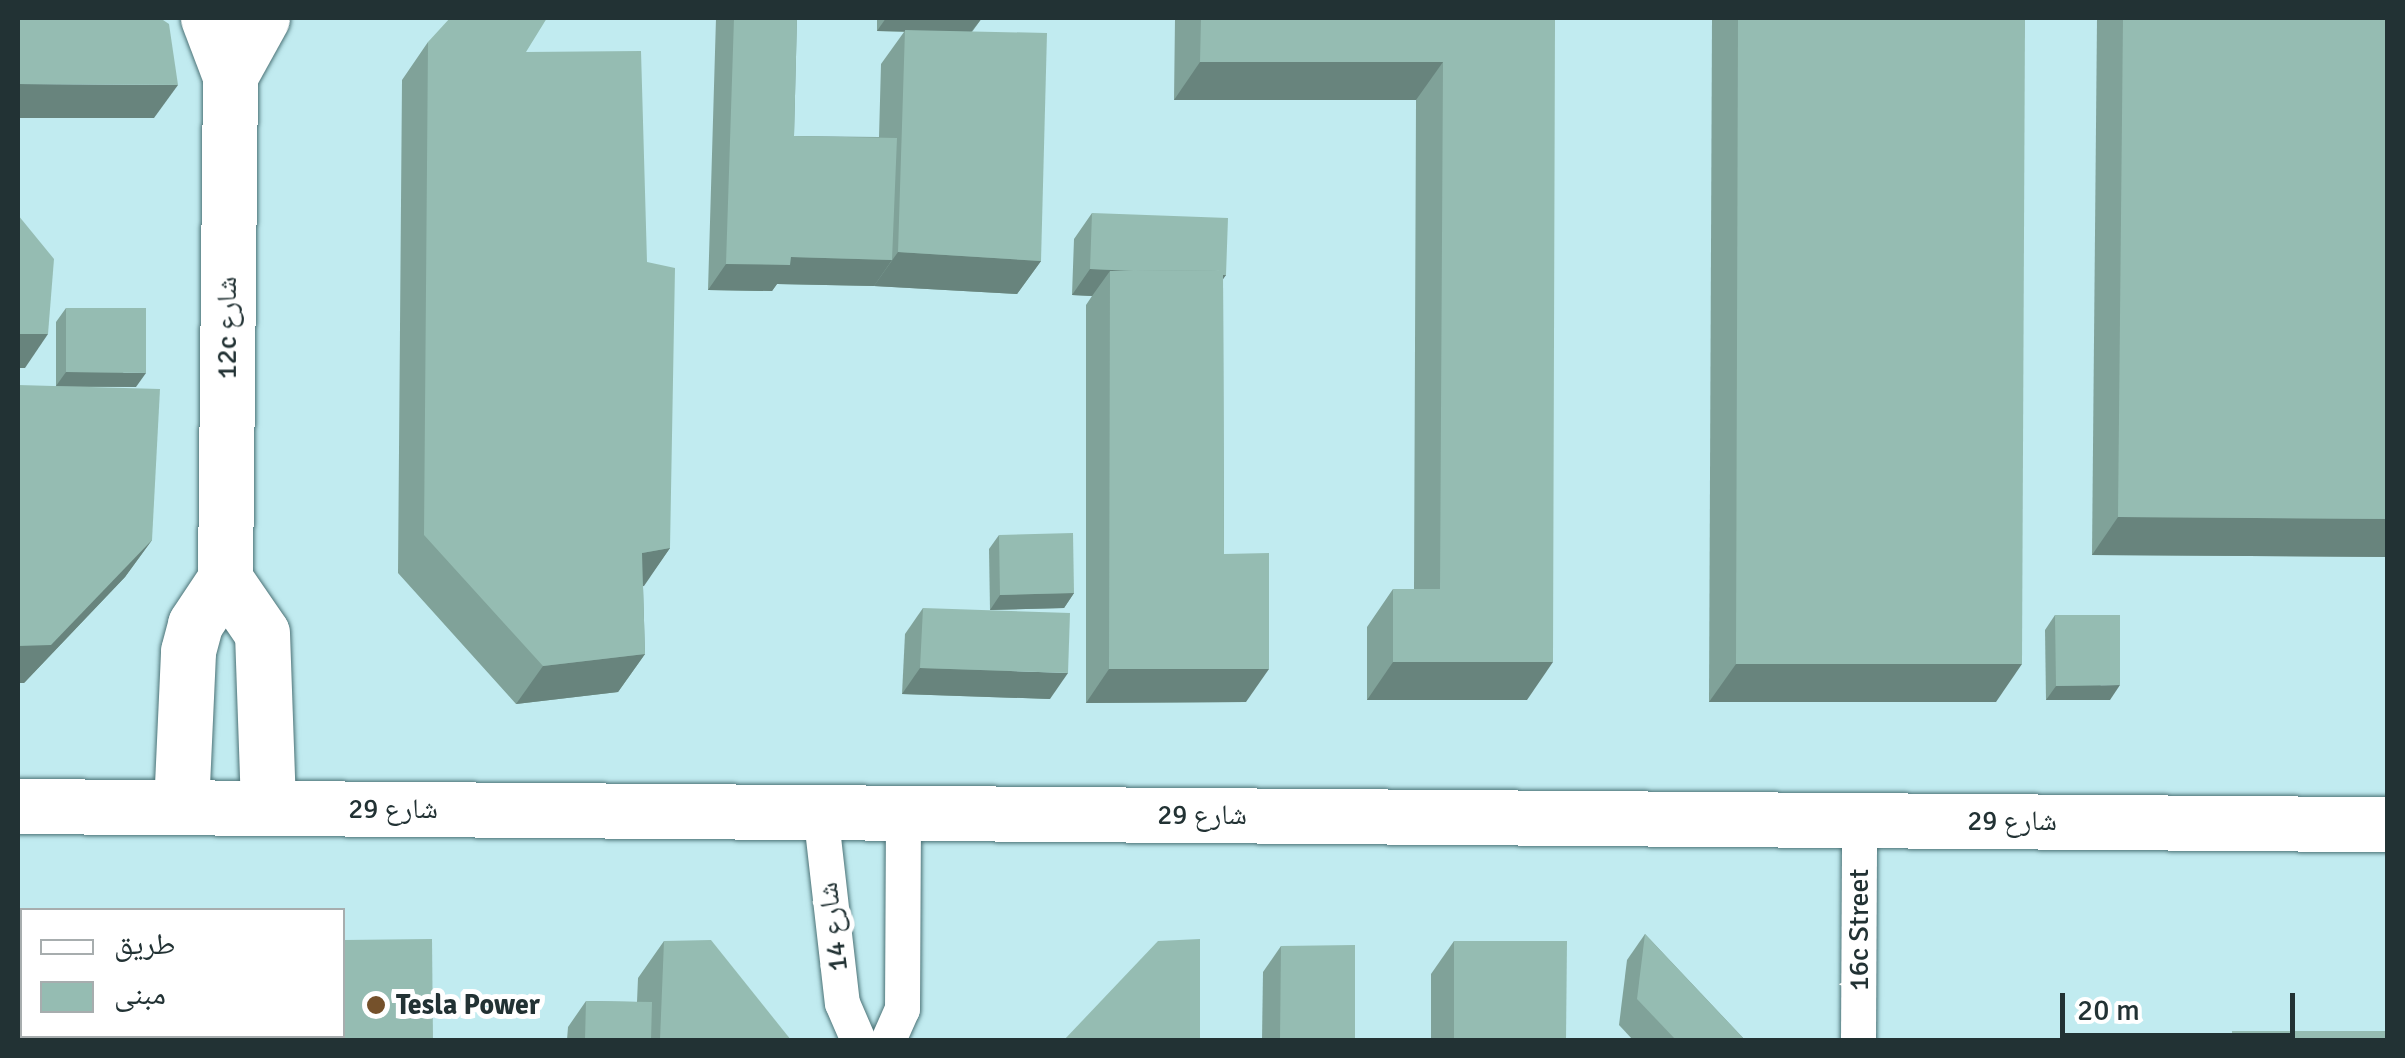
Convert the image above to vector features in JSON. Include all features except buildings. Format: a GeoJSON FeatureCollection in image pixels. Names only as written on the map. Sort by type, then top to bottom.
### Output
{"type":"FeatureCollection","features":[{"type":"Feature","properties":{"kind":"street","name":"12c شارع"},"geometry":{"type":"LineString","coordinates":[[208,18],[230,76],[225,579]]}},
{"type":"Feature","properties":{"kind":"street","name":"12c شارع"},"geometry":{"type":"LineString","coordinates":[[230,76],[262,18]]}},
{"type":"Feature","properties":{"kind":"street"},"geometry":{"type":"LineString","coordinates":[[181,807],[188,652],[195,624],[225,579],[262,633],[268,808]]}},
{"type":"Feature","properties":{"kind":"street","name":"شارع 29"},"geometry":{"type":"LineString","coordinates":[[18,806],[2388,824]]}},
{"type":"Feature","properties":{"kind":"lane","name":"شارع 14"},"geometry":{"type":"LineString","coordinates":[[820,811],[842,1004],[858,1040]]}},
{"type":"Feature","properties":{"kind":"lane"},"geometry":{"type":"LineString","coordinates":[[888,1040],[902,1009],[903,813]]}},
{"type":"Feature","properties":{"kind":"lane","name":"16c Street"},"geometry":{"type":"LineString","coordinates":[[1858,1040],[1859,820]]}},
{"type":"Feature","properties":{"kind":"place","name":"Tesla Power"},"geometry":{"type":"Point","coordinates":[376,1005]}}]}
